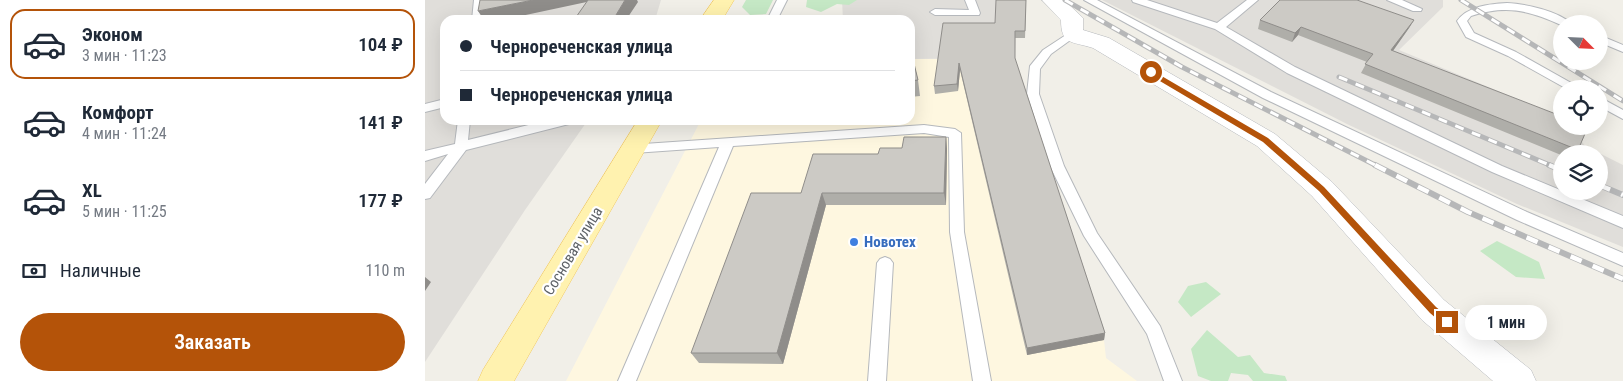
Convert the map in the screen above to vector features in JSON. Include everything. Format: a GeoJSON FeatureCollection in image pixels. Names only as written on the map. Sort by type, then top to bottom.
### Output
{"type":"FeatureCollection","features":[{"type":"Feature","properties":{"kind":"main road"},"geometry":{"type":"LineString","coordinates":[[714,15],[723,0]]}},
{"type":"Feature","properties":{"kind":"main road","name":"Сосновая улица"},"geometry":{"type":"LineString","coordinates":[[495,381],[647,125]]}},
{"type":"Feature","properties":{"kind":"street"},"geometry":{"type":"LineString","coordinates":[[1052,0],[1072,18],[1072,34],[1101,43],[1265,140],[1322,189],[1433,310],[1519,381]]}},
{"type":"Feature","properties":{"kind":"lane"},"geometry":{"type":"LineString","coordinates":[[478,15],[479,0]]}},
{"type":"Feature","properties":{"kind":"lane"},"geometry":{"type":"LineString","coordinates":[[774,15],[782,0]]}},
{"type":"Feature","properties":{"kind":"lane"},"geometry":{"type":"LineString","coordinates":[[935,12],[975,13],[970,0]]}},
{"type":"Feature","properties":{"kind":"lane"},"geometry":{"type":"LineString","coordinates":[[1089,0],[1267,95],[1522,216],[1623,260]]}},
{"type":"Feature","properties":{"kind":"lane"},"geometry":{"type":"LineString","coordinates":[[1137,0],[1219,27],[1291,70],[1497,169],[1623,222]]}},
{"type":"Feature","properties":{"kind":"lane"},"geometry":{"type":"LineString","coordinates":[[1219,27],[1253,0]]}},
{"type":"Feature","properties":{"kind":"lane"},"geometry":{"type":"LineString","coordinates":[[1393,0],[1417,9]]}},
{"type":"Feature","properties":{"kind":"lane"},"geometry":{"type":"LineString","coordinates":[[1553,17],[1537,10],[1506,3],[1467,14],[1462,21],[1470,35],[1512,54],[1560,80]]}},
{"type":"Feature","properties":{"kind":"lane"},"geometry":{"type":"LineString","coordinates":[[1072,34],[1047,52],[1034,69],[1033,94],[1057,166],[1091,236],[1154,330],[1173,381]]}},
{"type":"Feature","properties":{"kind":"lane"},"geometry":{"type":"LineString","coordinates":[[1608,42],[1623,49]]}},
{"type":"Feature","properties":{"kind":"lane"},"geometry":{"type":"LineString","coordinates":[[425,108],[440,104]]}},
{"type":"Feature","properties":{"kind":"lane"},"geometry":{"type":"LineString","coordinates":[[1608,106],[1623,115]]}},
{"type":"Feature","properties":{"kind":"lane"},"geometry":{"type":"LineString","coordinates":[[425,194],[461,147],[463,125]]}},
{"type":"Feature","properties":{"kind":"lane"},"geometry":{"type":"LineString","coordinates":[[425,156],[461,147],[525,125]]}},
{"type":"Feature","properties":{"kind":"lane"},"geometry":{"type":"LineString","coordinates":[[634,148],[924,129],[955,133],[957,232],[982,381]]}},
{"type":"Feature","properties":{"kind":"lane"},"geometry":{"type":"LineString","coordinates":[[627,381],[728,142]]}},
{"type":"Feature","properties":{"kind":"lane"},"geometry":{"type":"LineString","coordinates":[[877,381],[885,263]]}},
{"type":"Feature","properties":{"kind":"shaded area"},"geometry":{"type":"Polygon","coordinates":[[[425,0],[661,0],[656,15],[440,15],[440,125],[584,125],[525,210],[425,362],[425,0]]]}},
{"type":"Feature","properties":{"kind":"shaded area"},"geometry":{"type":"Polygon","coordinates":[[[842,0],[1026,0],[1025,38],[1016,38],[1013,58],[915,59],[915,15],[843,15],[842,0]]]}},
{"type":"Feature","properties":{"kind":"shaded area"},"geometry":{"type":"Polygon","coordinates":[[[1102,0],[1443,0],[1443,7],[1399,50],[1553,114],[1553,135],[1574,135],[1579,138],[1584,145],[1553,145],[1553,200],[1608,200],[1608,158],[1623,165],[1623,247],[1517,204],[1347,124],[1102,0]]]}},
{"type":"Feature","properties":{"kind":"shaded area","name":"Новотех"},"geometry":{"type":"Polygon","coordinates":[[[915,59],[964,59],[1104,340],[1106,358],[1137,381],[566,381],[698,125],[915,125],[915,59]]]}},
{"type":"Feature","properties":{"kind":"green space"},"geometry":{"type":"Polygon","coordinates":[[[746,0],[773,0],[766,14],[750,15],[742,7],[746,0]]]}},
{"type":"Feature","properties":{"kind":"green space"},"geometry":{"type":"Polygon","coordinates":[[[807,0],[857,0],[849,5],[837,4],[821,12],[806,7],[807,0]]]}},
{"type":"Feature","properties":{"kind":"green space"},"geometry":{"type":"Polygon","coordinates":[[[1497,241],[1539,262],[1545,279],[1516,277],[1480,251],[1497,241]]]}},
{"type":"Feature","properties":{"kind":"green space"},"geometry":{"type":"Polygon","coordinates":[[[1206,282],[1221,294],[1191,317],[1178,302],[1188,286],[1206,282]]]}},
{"type":"Feature","properties":{"kind":"green space"},"geometry":{"type":"Polygon","coordinates":[[[1207,330],[1238,357],[1250,355],[1264,373],[1285,376],[1287,381],[1253,381],[1248,375],[1231,373],[1228,381],[1211,381],[1198,376],[1191,349],[1207,330]]]}},
{"type":"Feature","properties":{"kind":"building"},"geometry":{"type":"Polygon","coordinates":[[[480,0],[533,0],[478,11],[480,0]]]}},
{"type":"Feature","properties":{"kind":"building"},"geometry":{"type":"Polygon","coordinates":[[[588,0],[625,0],[616,15],[578,15],[588,0]]]}},
{"type":"Feature","properties":{"kind":"building"},"geometry":{"type":"Polygon","coordinates":[[[996,0],[1026,0],[1025,31],[1015,31],[1015,58],[1105,333],[1027,348],[959,63],[957,84],[934,86],[943,23],[995,23],[996,0]]]}},
{"type":"Feature","properties":{"kind":"building"},"geometry":{"type":"Polygon","coordinates":[[[1280,0],[1357,0],[1414,20],[1391,50],[1553,113],[1553,135],[1584,135],[1580,145],[1566,145],[1365,64],[1373,54],[1301,27],[1295,33],[1260,20],[1280,0]]]}},
{"type":"Feature","properties":{"kind":"building"},"geometry":{"type":"Polygon","coordinates":[[[915,68],[918,80],[915,80],[915,68]]]}},
{"type":"Feature","properties":{"kind":"building"},"geometry":{"type":"Polygon","coordinates":[[[904,137],[946,137],[944,193],[822,193],[777,353],[691,353],[751,193],[801,193],[813,154],[878,154],[880,148],[902,148],[904,137]]]}},
{"type":"Feature","properties":{"kind":"railway"},"geometry":{"type":"LineString","coordinates":[[1065,0],[1182,67],[1377,166]]}},
{"type":"Feature","properties":{"kind":"railway"},"geometry":{"type":"LineString","coordinates":[[1461,0],[1623,101]]}},
{"type":"Feature","properties":{"kind":"railway"},"geometry":{"type":"LineString","coordinates":[[1339,77],[1552,166]]}},
{"type":"Feature","properties":{"kind":"railway"},"geometry":{"type":"LineString","coordinates":[[1375,165],[1468,212],[1623,279]]}},
{"type":"Feature","properties":{"kind":"railway"},"geometry":{"type":"LineString","coordinates":[[1549,165],[1553,167]]}},
{"type":"Feature","properties":{"kind":"railway"},"geometry":{"type":"LineString","coordinates":[[1608,189],[1623,195]]}},
{"type":"Feature","properties":{"kind":"place","name":"Новотех"},"geometry":{"type":"Point","coordinates":[854,242]}},
{"type":"Feature","properties":{"kind":"route"},"geometry":{"type":"LineString","coordinates":[[1151,72],[1265,140],[1322,189],[1385,260],[1447,322]]}}]}
